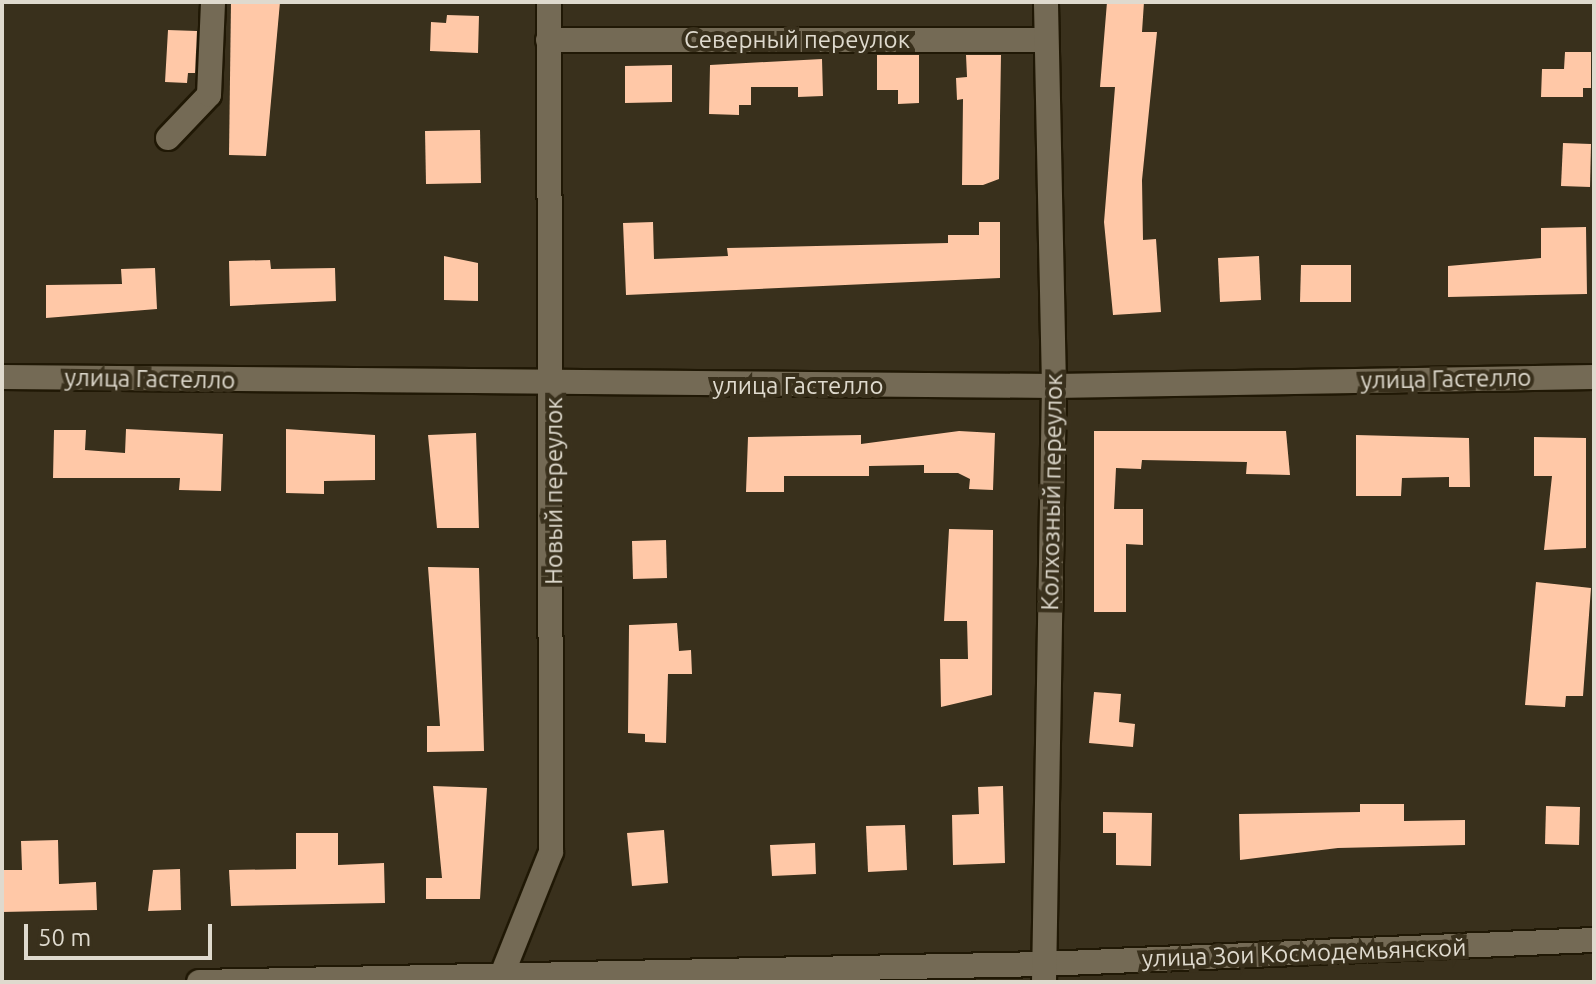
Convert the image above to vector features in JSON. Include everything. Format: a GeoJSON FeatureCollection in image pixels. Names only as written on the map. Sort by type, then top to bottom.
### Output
{"type":"FeatureCollection","features":[{"type":"Feature","properties":{"kind":"street"},"geometry":{"type":"LineString","coordinates":[[168,138],[209,95],[213,2]]}},
{"type":"Feature","properties":{"kind":"street","name":"Новый переулок"},"geometry":{"type":"LineString","coordinates":[[503,972],[551,852],[555,385],[549,2]]}},
{"type":"Feature","properties":{"kind":"street","name":"Колхозный переулок"},"geometry":{"type":"LineString","coordinates":[[1044,973],[1054,386],[1046,2]]}},
{"type":"Feature","properties":{"kind":"street","name":"Северный переулок"},"geometry":{"type":"LineString","coordinates":[[548,40],[1046,40]]}},
{"type":"Feature","properties":{"kind":"street","name":"улица Гастелло"},"geometry":{"type":"LineString","coordinates":[[2,377],[555,385],[1054,386],[1594,377]]}},
{"type":"Feature","properties":{"kind":"street","name":"улица Зои Космодемьянской"},"geometry":{"type":"LineString","coordinates":[[199,982],[503,972],[1044,973],[1594,940]]}},
{"type":"Feature","properties":{"kind":"building"},"geometry":{"type":"Polygon","coordinates":[[[231,2],[280,2],[266,156],[229,155],[231,2]]]}},
{"type":"Feature","properties":{"kind":"building"},"geometry":{"type":"Polygon","coordinates":[[[1107,2],[1144,2],[1142,32],[1157,32],[1142,180],[1143,240],[1156,239],[1161,312],[1113,315],[1104,222],[1115,87],[1100,87],[1107,2]]]}},
{"type":"Feature","properties":{"kind":"building"},"geometry":{"type":"Polygon","coordinates":[[[447,15],[479,16],[478,53],[430,51],[431,22],[446,23],[447,15]]]}},
{"type":"Feature","properties":{"kind":"building"},"geometry":{"type":"Polygon","coordinates":[[[168,30],[197,31],[195,73],[188,73],[187,83],[165,82],[168,30]]]}},
{"type":"Feature","properties":{"kind":"building"},"geometry":{"type":"Polygon","coordinates":[[[1565,52],[1591,52],[1591,88],[1583,88],[1583,97],[1541,97],[1542,69],[1564,69],[1565,52]]]}},
{"type":"Feature","properties":{"kind":"building"},"geometry":{"type":"Polygon","coordinates":[[[877,55],[919,55],[919,103],[898,104],[898,90],[877,90],[877,55]]]}},
{"type":"Feature","properties":{"kind":"building"},"geometry":{"type":"Polygon","coordinates":[[[966,55],[1001,55],[999,179],[983,185],[962,185],[963,99],[957,100],[956,78],[967,77],[966,55]]]}},
{"type":"Feature","properties":{"kind":"building"},"geometry":{"type":"Polygon","coordinates":[[[822,59],[823,96],[798,97],[798,87],[751,87],[751,105],[739,105],[739,115],[709,114],[710,65],[822,59]]]}},
{"type":"Feature","properties":{"kind":"building"},"geometry":{"type":"Polygon","coordinates":[[[672,65],[672,102],[625,103],[625,66],[672,65]]]}},
{"type":"Feature","properties":{"kind":"building"},"geometry":{"type":"Polygon","coordinates":[[[480,130],[481,183],[426,184],[425,131],[480,130]]]}},
{"type":"Feature","properties":{"kind":"building"},"geometry":{"type":"Polygon","coordinates":[[[1563,143],[1591,144],[1590,187],[1561,186],[1563,143]]]}},
{"type":"Feature","properties":{"kind":"building"},"geometry":{"type":"Polygon","coordinates":[[[653,222],[654,259],[728,256],[727,248],[948,243],[948,235],[979,235],[979,222],[1000,222],[1000,278],[626,295],[623,223],[653,222]]]}},
{"type":"Feature","properties":{"kind":"building"},"geometry":{"type":"Polygon","coordinates":[[[1586,227],[1587,294],[1448,297],[1448,266],[1541,258],[1541,228],[1586,227]]]}},
{"type":"Feature","properties":{"kind":"building"},"geometry":{"type":"Polygon","coordinates":[[[444,256],[478,263],[478,301],[444,300],[444,256]]]}},
{"type":"Feature","properties":{"kind":"building"},"geometry":{"type":"Polygon","coordinates":[[[1259,256],[1261,300],[1220,302],[1218,258],[1259,256]]]}},
{"type":"Feature","properties":{"kind":"building"},"geometry":{"type":"Polygon","coordinates":[[[270,260],[271,269],[335,268],[336,301],[230,306],[229,261],[270,260]]]}},
{"type":"Feature","properties":{"kind":"building"},"geometry":{"type":"Polygon","coordinates":[[[1301,265],[1351,265],[1351,302],[1300,302],[1301,265]]]}},
{"type":"Feature","properties":{"kind":"building"},"geometry":{"type":"Polygon","coordinates":[[[155,268],[157,309],[46,318],[46,285],[122,284],[121,269],[155,268]]]}},
{"type":"Feature","properties":{"kind":"building"},"geometry":{"type":"Polygon","coordinates":[[[126,429],[223,434],[221,491],[179,490],[180,478],[53,478],[54,430],[86,430],[85,450],[125,453],[126,429]]]}},
{"type":"Feature","properties":{"kind":"building"},"geometry":{"type":"Polygon","coordinates":[[[286,429],[375,435],[375,480],[324,481],[324,494],[286,493],[286,429]]]}},
{"type":"Feature","properties":{"kind":"building"},"geometry":{"type":"Polygon","coordinates":[[[959,431],[995,433],[993,490],[969,489],[970,479],[958,473],[924,473],[924,465],[869,466],[869,476],[784,476],[784,492],[746,492],[748,437],[861,435],[861,444],[959,431]]]}},
{"type":"Feature","properties":{"kind":"building"},"geometry":{"type":"Polygon","coordinates":[[[1094,431],[1286,431],[1290,475],[1246,474],[1247,462],[1142,460],[1141,469],[1116,468],[1114,509],[1143,509],[1143,545],[1126,544],[1126,612],[1094,612],[1094,431]]]}},
{"type":"Feature","properties":{"kind":"building"},"geometry":{"type":"Polygon","coordinates":[[[476,433],[479,528],[437,528],[428,435],[476,433]]]}},
{"type":"Feature","properties":{"kind":"building"},"geometry":{"type":"Polygon","coordinates":[[[1356,435],[1469,438],[1470,487],[1449,487],[1449,477],[1402,478],[1401,496],[1356,496],[1356,435]]]}},
{"type":"Feature","properties":{"kind":"building"},"geometry":{"type":"Polygon","coordinates":[[[1534,437],[1586,438],[1586,548],[1544,550],[1552,476],[1534,476],[1534,437]]]}},
{"type":"Feature","properties":{"kind":"building"},"geometry":{"type":"Polygon","coordinates":[[[949,529],[993,530],[992,695],[941,707],[940,659],[968,659],[967,621],[944,621],[949,529]]]}},
{"type":"Feature","properties":{"kind":"building"},"geometry":{"type":"Polygon","coordinates":[[[666,540],[667,578],[633,579],[632,541],[666,540]]]}},
{"type":"Feature","properties":{"kind":"building"},"geometry":{"type":"Polygon","coordinates":[[[428,567],[479,568],[484,751],[427,752],[427,726],[440,726],[428,567]]]}},
{"type":"Feature","properties":{"kind":"building"},"geometry":{"type":"Polygon","coordinates":[[[1536,582],[1591,588],[1583,696],[1566,696],[1565,707],[1525,705],[1536,582]]]}},
{"type":"Feature","properties":{"kind":"building"},"geometry":{"type":"Polygon","coordinates":[[[677,623],[679,651],[691,650],[692,674],[668,674],[666,743],[645,742],[645,734],[628,733],[629,625],[677,623]]]}},
{"type":"Feature","properties":{"kind":"building"},"geometry":{"type":"Polygon","coordinates":[[[1094,692],[1121,694],[1119,722],[1135,724],[1133,747],[1089,743],[1094,692]]]}},
{"type":"Feature","properties":{"kind":"building"},"geometry":{"type":"Polygon","coordinates":[[[433,786],[487,788],[480,899],[426,899],[426,878],[442,878],[433,786]]]}},
{"type":"Feature","properties":{"kind":"building"},"geometry":{"type":"Polygon","coordinates":[[[1003,786],[1005,863],[953,865],[952,815],[979,814],[978,787],[1003,786]]]}},
{"type":"Feature","properties":{"kind":"building"},"geometry":{"type":"Polygon","coordinates":[[[1360,804],[1404,804],[1404,821],[1465,820],[1465,845],[1338,848],[1240,860],[1239,814],[1360,812],[1360,804]]]}},
{"type":"Feature","properties":{"kind":"building"},"geometry":{"type":"Polygon","coordinates":[[[1546,806],[1580,807],[1579,845],[1545,844],[1546,806]]]}},
{"type":"Feature","properties":{"kind":"building"},"geometry":{"type":"Polygon","coordinates":[[[1103,812],[1152,813],[1151,866],[1116,865],[1116,833],[1103,833],[1103,812]]]}},
{"type":"Feature","properties":{"kind":"building"},"geometry":{"type":"Polygon","coordinates":[[[905,825],[907,870],[868,872],[866,826],[905,825]]]}},
{"type":"Feature","properties":{"kind":"building"},"geometry":{"type":"Polygon","coordinates":[[[664,830],[668,883],[632,886],[627,833],[664,830]]]}},
{"type":"Feature","properties":{"kind":"building"},"geometry":{"type":"Polygon","coordinates":[[[296,833],[338,833],[338,865],[384,863],[385,903],[231,906],[229,870],[296,869],[296,833]]]}},
{"type":"Feature","properties":{"kind":"building"},"geometry":{"type":"Polygon","coordinates":[[[58,840],[59,884],[96,882],[97,910],[2,912],[2,870],[22,870],[21,841],[58,840]]]}},
{"type":"Feature","properties":{"kind":"building"},"geometry":{"type":"Polygon","coordinates":[[[815,843],[816,874],[772,876],[770,845],[815,843]]]}},
{"type":"Feature","properties":{"kind":"building"},"geometry":{"type":"Polygon","coordinates":[[[180,869],[181,910],[148,911],[153,870],[180,869]]]}}]}
